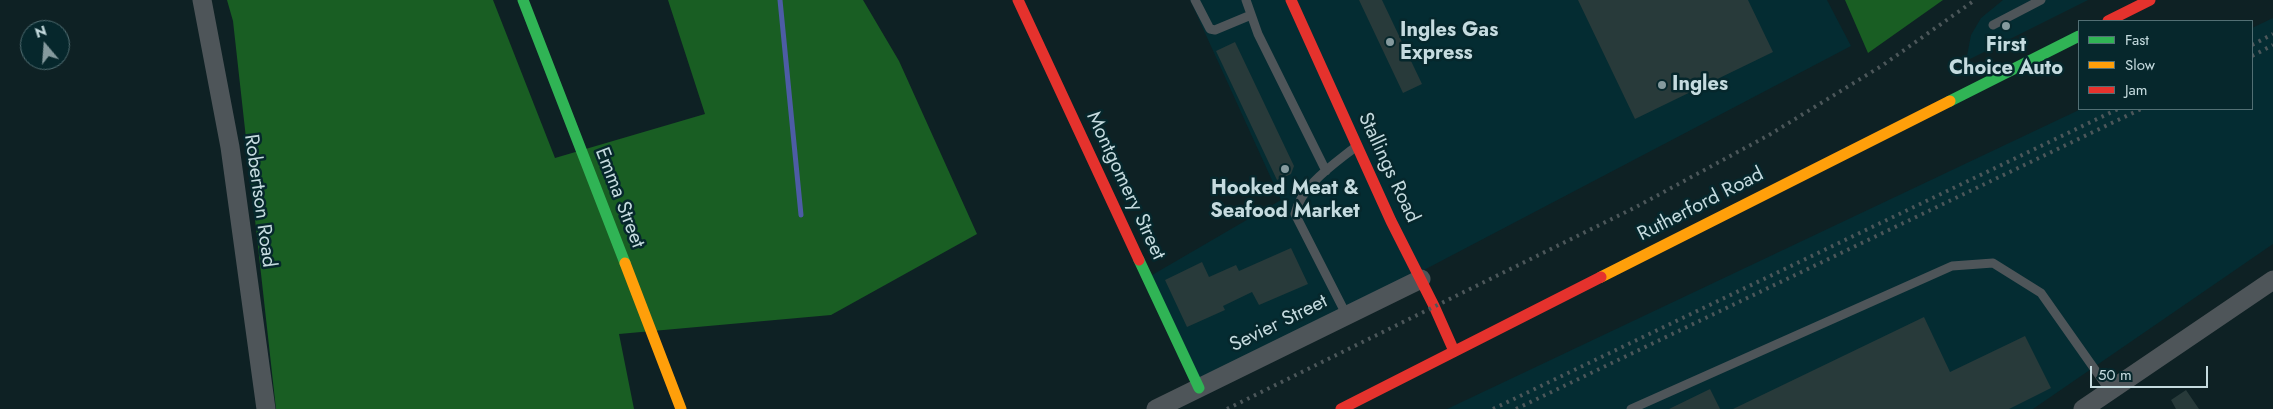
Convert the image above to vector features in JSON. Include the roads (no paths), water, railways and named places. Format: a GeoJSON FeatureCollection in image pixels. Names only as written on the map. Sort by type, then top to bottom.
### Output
{"type":"FeatureCollection","features":[{"type":"Feature","properties":{"kind":"street","name":"Robertson Road"},"geometry":{"type":"LineString","coordinates":[[202,0],[230,147],[266,409]]}},
{"type":"Feature","properties":{"kind":"street","name":"Emma Street"},"geometry":{"type":"LineString","coordinates":[[523,0],[680,409]]}},
{"type":"Feature","properties":{"kind":"street","name":"Montgomery Street"},"geometry":{"type":"LineString","coordinates":[[1018,0],[1199,388]]}},
{"type":"Feature","properties":{"kind":"street","name":"Stallings Road"},"geometry":{"type":"LineString","coordinates":[[1290,0],[1356,146],[1454,351]]}},
{"type":"Feature","properties":{"kind":"street"},"geometry":{"type":"LineString","coordinates":[[2109,20],[2128,5],[2150,0]]}},
{"type":"Feature","properties":{"kind":"street","name":"Rutherford Road"},"geometry":{"type":"LineString","coordinates":[[1341,409],[2078,37]]}},
{"type":"Feature","properties":{"kind":"street","name":"Sevier Street"},"geometry":{"type":"LineString","coordinates":[[1156,409],[1421,279]]}},
{"type":"Feature","properties":{"kind":"street"},"geometry":{"type":"LineString","coordinates":[[2083,409],[2273,280]]}},
{"type":"Feature","properties":{"kind":"lane"},"geometry":{"type":"LineString","coordinates":[[1195,0],[1210,29],[1215,30],[1251,15]]}},
{"type":"Feature","properties":{"kind":"lane"},"geometry":{"type":"LineString","coordinates":[[1246,0],[1258,34],[1326,171]]}},
{"type":"Feature","properties":{"kind":"lane"},"geometry":{"type":"LineString","coordinates":[[1993,25],[2040,0]]}},
{"type":"Feature","properties":{"kind":"lane"},"geometry":{"type":"LineString","coordinates":[[1347,316],[1295,214],[1298,201],[1326,171],[1356,146]]}},
{"type":"Feature","properties":{"kind":"lane"},"geometry":{"type":"LineString","coordinates":[[1631,409],[1952,266],[1993,263],[2041,293],[2110,391]]}},
{"type":"Feature","properties":{"kind":"waterway"},"geometry":{"type":"LineString","coordinates":[[780,0],[801,215]]}},
{"type":"Feature","properties":{"kind":"railway"},"geometry":{"type":"LineString","coordinates":[[1227,409],[1636,207],[1769,135],[1883,65],[1975,0]]}},
{"type":"Feature","properties":{"kind":"railway"},"geometry":{"type":"LineString","coordinates":[[2253,44],[2273,34]]}},
{"type":"Feature","properties":{"kind":"railway"},"geometry":{"type":"LineString","coordinates":[[2253,55],[2273,45]]}},
{"type":"Feature","properties":{"kind":"railway"},"geometry":{"type":"LineString","coordinates":[[1493,409],[2116,110]]}},
{"type":"Feature","properties":{"kind":"railway"},"geometry":{"type":"LineString","coordinates":[[1516,409],[2139,110]]}},
{"type":"Feature","properties":{"kind":"place","name":"First Choice Auto"},"geometry":{"type":"Point","coordinates":[2006,26]}},
{"type":"Feature","properties":{"kind":"place","name":"Ingles Gas Express"},"geometry":{"type":"Point","coordinates":[1390,42]}},
{"type":"Feature","properties":{"kind":"place","name":"Ingles"},"geometry":{"type":"Point","coordinates":[1662,85]}},
{"type":"Feature","properties":{"kind":"place","name":"Hooked Meat & Seafood Market"},"geometry":{"type":"Point","coordinates":[1285,169]}}]}
